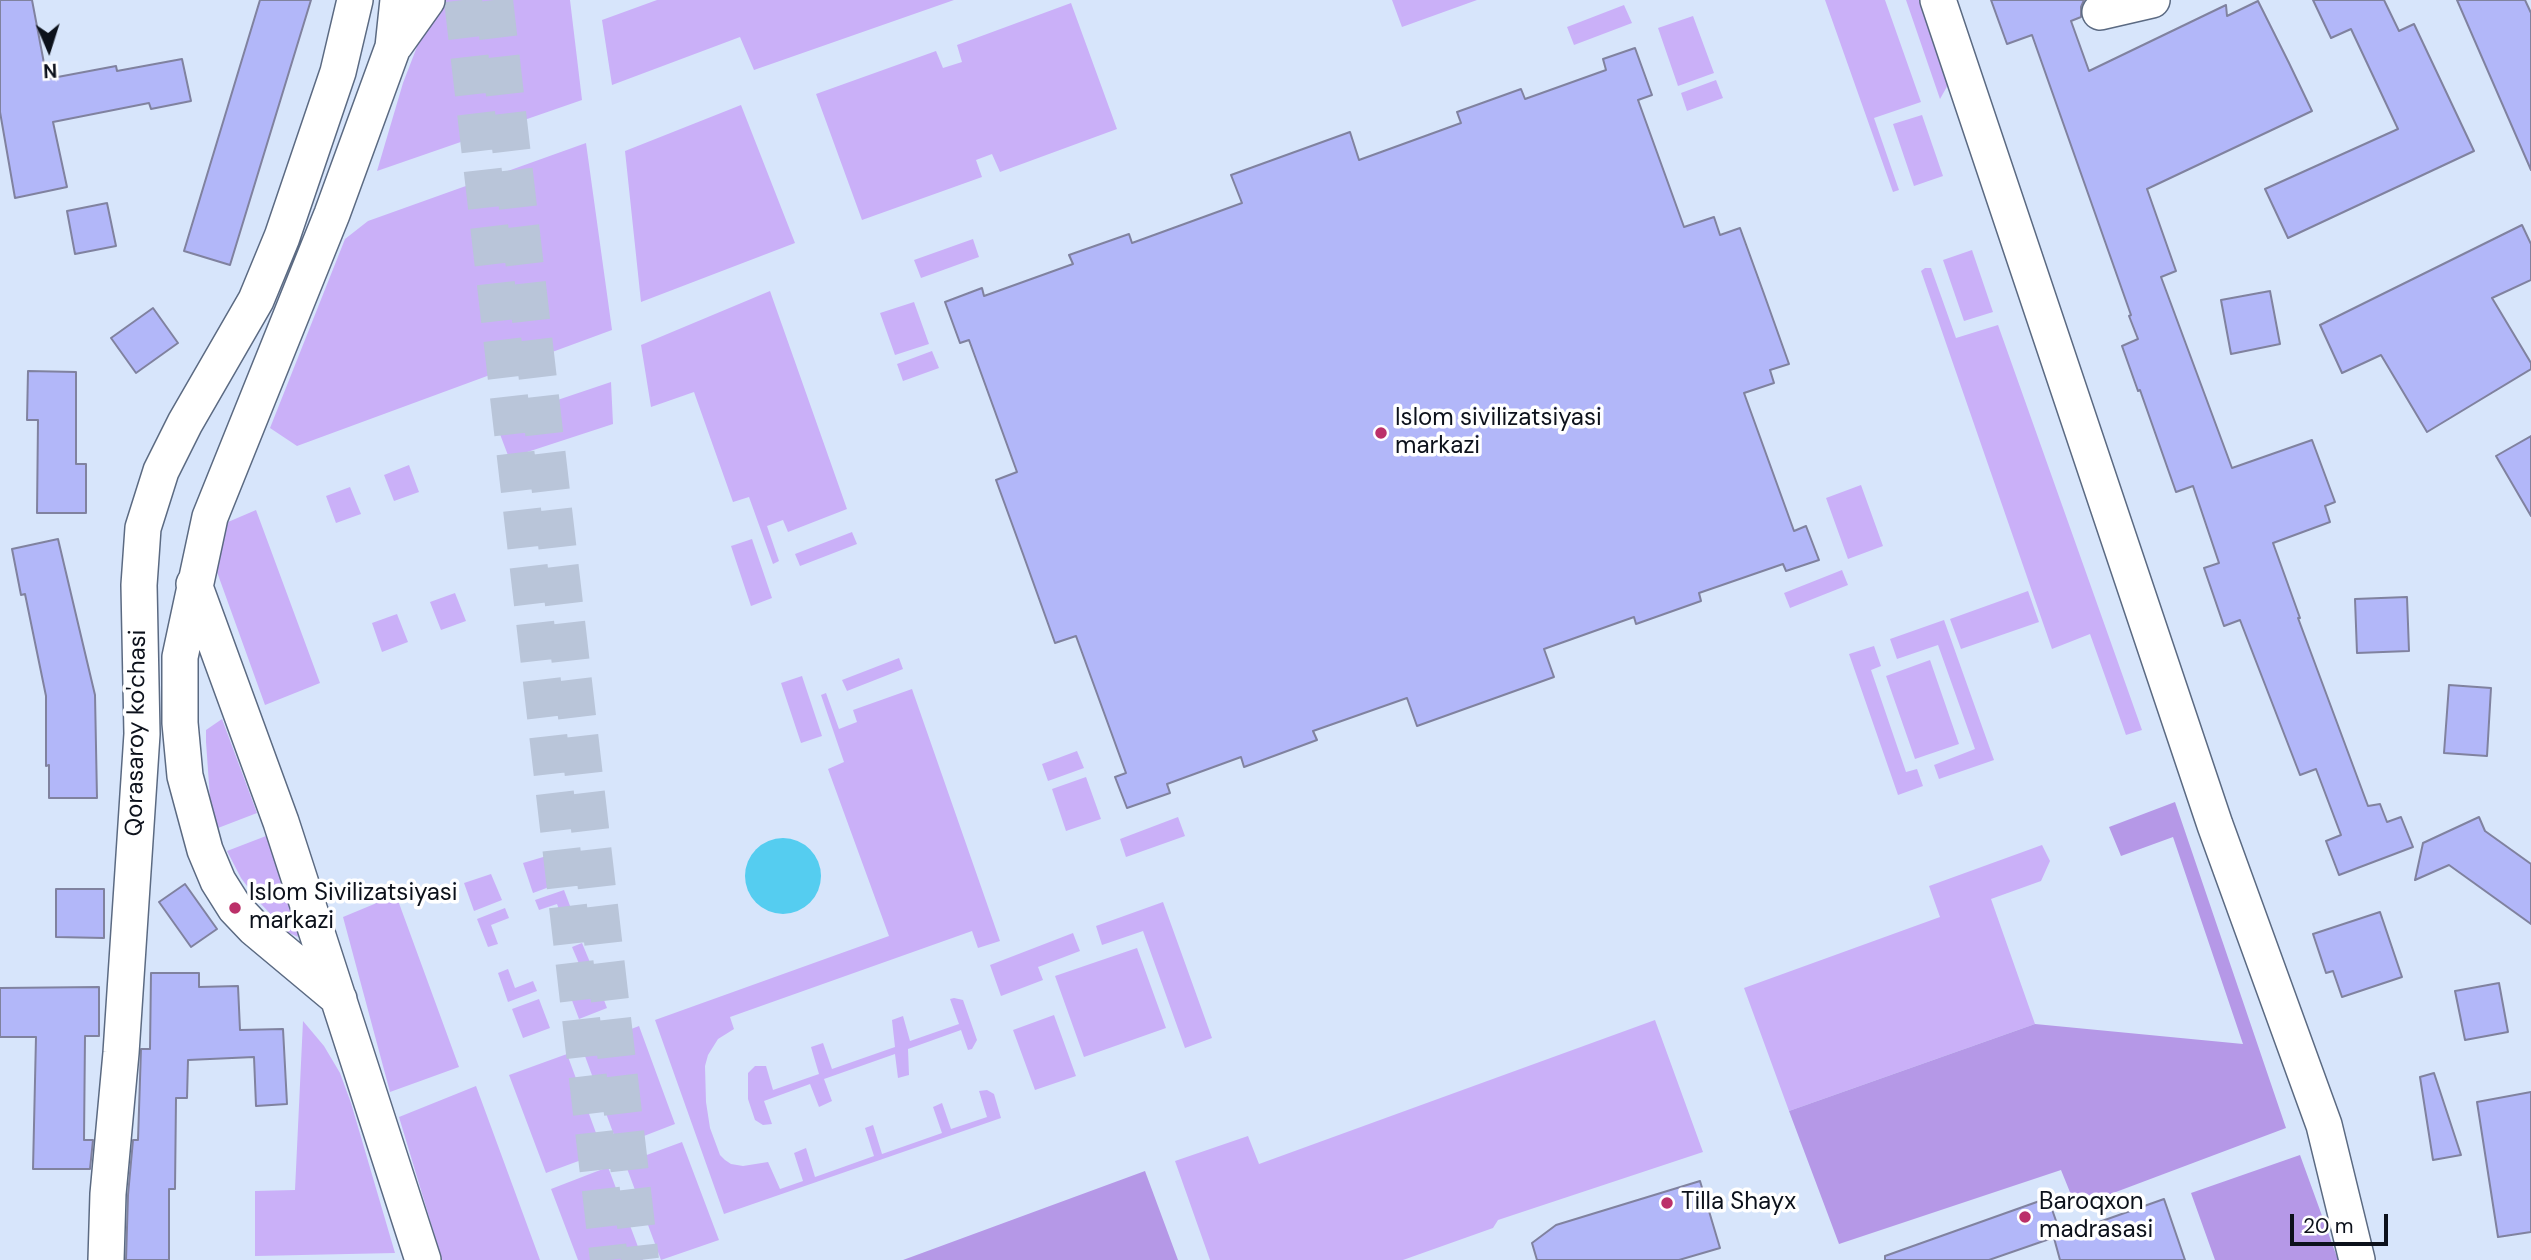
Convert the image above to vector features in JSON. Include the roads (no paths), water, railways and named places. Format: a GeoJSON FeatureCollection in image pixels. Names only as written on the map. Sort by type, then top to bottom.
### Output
{"type":"FeatureCollection","features":[{"type":"Feature","properties":{"kind":"street","name":"Qorasaroy ko'chasi"},"geometry":{"type":"LineString","coordinates":[[106,1260],[108,1194],[121,1054],[142,734],[139,585],[143,528],[160,471],[256,300],[282,237],[338,72],[355,0]]}},
{"type":"Feature","properties":{"kind":"street"},"geometry":{"type":"LineString","coordinates":[[339,999],[254,928],[235,908],[218,881],[205,850],[185,776],[180,723],[180,657],[210,517],[332,214],[393,47],[398,0]]}},
{"type":"Feature","properties":{"kind":"street"},"geometry":{"type":"LineString","coordinates":[[393,47],[426,0]]}},
{"type":"Feature","properties":{"kind":"street"},"geometry":{"type":"LineString","coordinates":[[1938,0],[2215,825],[2320,1115],[2357,1260]]}},
{"type":"Feature","properties":{"kind":"street"},"geometry":{"type":"LineString","coordinates":[[2100,12],[2152,0]]}},
{"type":"Feature","properties":{"kind":"street"},"geometry":{"type":"LineString","coordinates":[[194,584],[281,822],[423,1260]]}},
{"type":"Feature","properties":{"kind":"water"},"geometry":{"type":"Polygon","coordinates":[[[783,838],[798,841],[810,849],[818,861],[821,876],[818,891],[810,903],[798,911],[783,914],[768,911],[756,903],[748,891],[745,876],[748,861],[756,849],[768,841],[783,838]]]}},
{"type":"Feature","properties":{"kind":"tunnel"},"geometry":{"type":"LineString","coordinates":[[463,0],[609,1260]]}},
{"type":"Feature","properties":{"kind":"tunnel"},"geometry":{"type":"LineString","coordinates":[[494,0],[640,1260]]}},
{"type":"Feature","properties":{"kind":"place","name":"Islom sivilizatsiyasi markazi"},"geometry":{"type":"Point","coordinates":[1381,433]}},
{"type":"Feature","properties":{"kind":"place","name":"Islom Sivilizatsiyasi markazi"},"geometry":{"type":"Point","coordinates":[235,908]}},
{"type":"Feature","properties":{"kind":"place","name":"Tilla Shayx"},"geometry":{"type":"Point","coordinates":[1667,1203]}},
{"type":"Feature","properties":{"kind":"place","name":"Baroqxon madrasasi"},"geometry":{"type":"Point","coordinates":[2025,1217]}}]}
